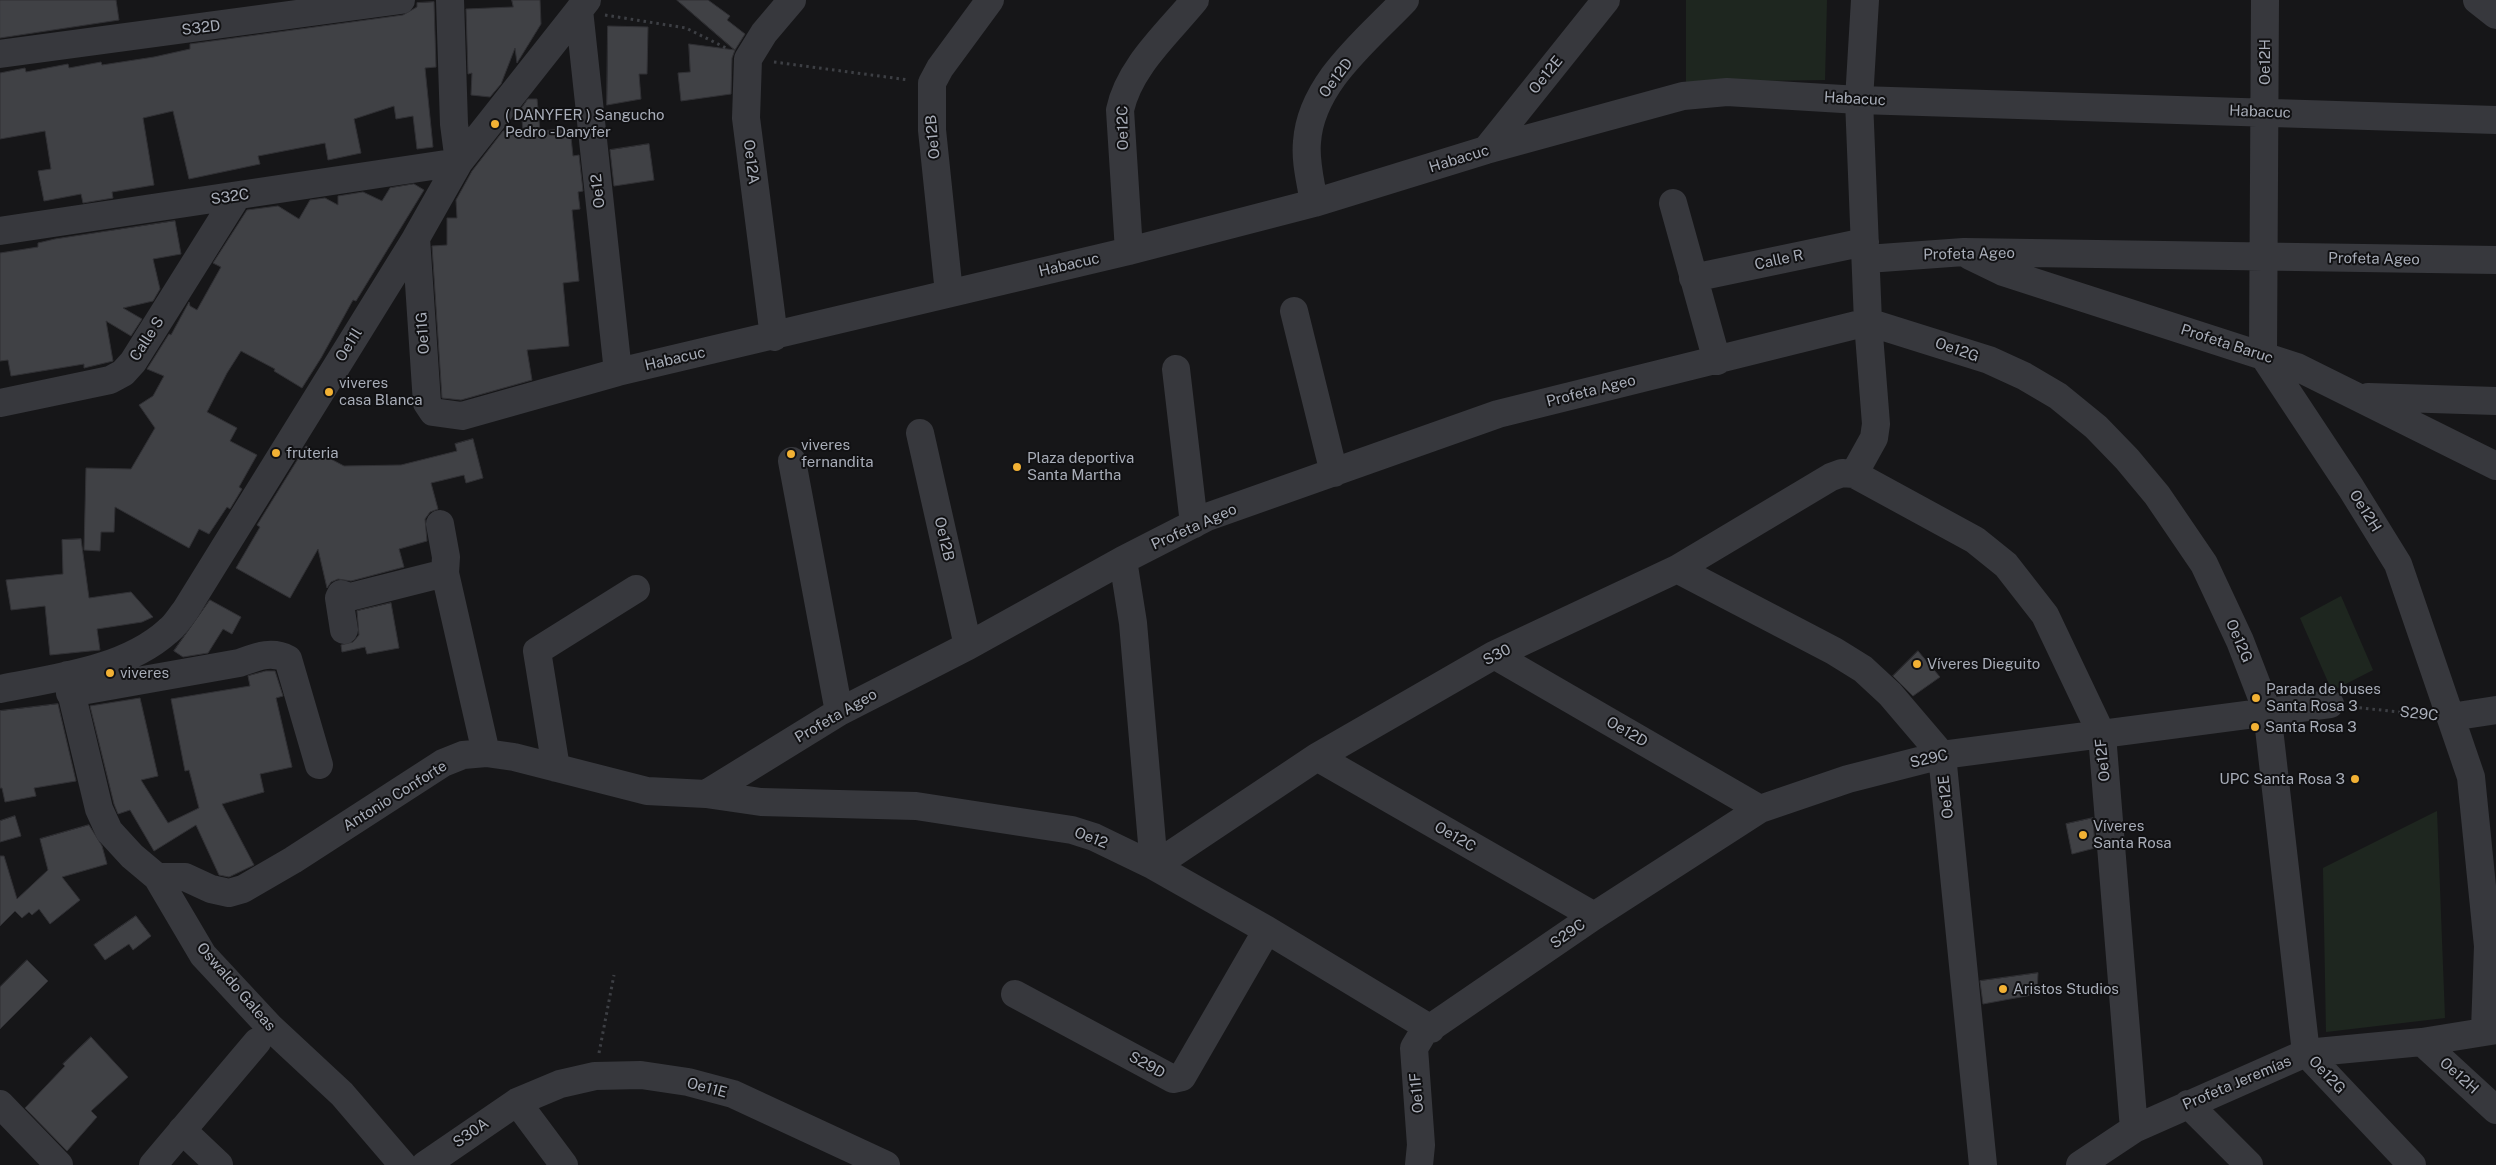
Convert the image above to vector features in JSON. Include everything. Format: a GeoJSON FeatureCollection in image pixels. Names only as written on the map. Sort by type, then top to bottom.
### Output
{"type":"FeatureCollection","features":[{"type":"Feature","properties":{"kind":"street","name":"S32D"},"geometry":{"type":"LineString","coordinates":[[0,54],[401,0]]}},
{"type":"Feature","properties":{"kind":"street"},"geometry":{"type":"LineString","coordinates":[[450,0],[454,124],[459,162]]}},
{"type":"Feature","properties":{"kind":"street","name":"Oe12A"},"geometry":{"type":"LineString","coordinates":[[774,336],[746,118],[748,59],[764,33],[792,0]]}},
{"type":"Feature","properties":{"kind":"street","name":"Oe12B"},"geometry":{"type":"LineString","coordinates":[[948,293],[932,130],[932,83],[940,68],[990,0]]}},
{"type":"Feature","properties":{"kind":"street","name":"Oe12C"},"geometry":{"type":"LineString","coordinates":[[1129,251],[1120,110],[1124,94],[1144,61],[1195,0]]}},
{"type":"Feature","properties":{"kind":"street","name":"Oe12D"},"geometry":{"type":"LineString","coordinates":[[1314,203],[1306,142],[1316,105],[1339,71],[1405,0]]}},
{"type":"Feature","properties":{"kind":"street","name":"Oe12E"},"geometry":{"type":"LineString","coordinates":[[1486,150],[1606,0]]}},
{"type":"Feature","properties":{"kind":"street"},"geometry":{"type":"LineString","coordinates":[[1854,474],[1876,431],[1868,322],[1859,100],[1864,0]]}},
{"type":"Feature","properties":{"kind":"street","name":"Oe12H"},"geometry":{"type":"LineString","coordinates":[[2266,0],[2265,258],[2262,355],[2351,488],[2398,564],[2451,717],[2471,777],[2488,946],[2491,1030]]}},
{"type":"Feature","properties":{"kind":"street"},"geometry":{"type":"LineString","coordinates":[[2477,0],[2496,15]]}},
{"type":"Feature","properties":{"kind":"street","name":"Oe11l"},"geometry":{"type":"LineString","coordinates":[[69,684],[121,660],[168,631],[185,610],[416,238],[459,162],[583,5]]}},
{"type":"Feature","properties":{"kind":"street","name":"Oe12"},"geometry":{"type":"LineString","coordinates":[[583,5],[618,372]]}},
{"type":"Feature","properties":{"kind":"street","name":"Habacuc"},"geometry":{"type":"LineString","coordinates":[[447,415],[462,416],[618,372],[1129,251],[1314,203],[1486,150],[1683,96],[1727,92],[1859,100],[2496,120]]}},
{"type":"Feature","properties":{"kind":"street","name":"S32C"},"geometry":{"type":"LineString","coordinates":[[0,231],[459,162]]}},
{"type":"Feature","properties":{"kind":"street","name":"Calle S"},"geometry":{"type":"LineString","coordinates":[[0,402],[110,380],[123,374],[138,354],[237,196]]}},
{"type":"Feature","properties":{"kind":"street"},"geometry":{"type":"LineString","coordinates":[[1673,203],[1717,361]]}},
{"type":"Feature","properties":{"kind":"street","name":"Oe11G"},"geometry":{"type":"LineString","coordinates":[[416,238],[427,403],[433,412],[447,415]]}},
{"type":"Feature","properties":{"kind":"street","name":"Profeta Ageo"},"geometry":{"type":"LineString","coordinates":[[1866,251],[2496,260]]}},
{"type":"Feature","properties":{"kind":"street","name":"Calle R"},"geometry":{"type":"LineString","coordinates":[[1693,278],[1866,251]]}},
{"type":"Feature","properties":{"kind":"street","name":"Profeta Baruc"},"geometry":{"type":"LineString","coordinates":[[1964,252],[2003,272],[2311,372],[2359,397],[2496,401]]}},
{"type":"Feature","properties":{"kind":"street"},"geometry":{"type":"LineString","coordinates":[[1294,311],[1334,473]]}},
{"type":"Feature","properties":{"kind":"street","name":"Profeta Ageo"},"geometry":{"type":"LineString","coordinates":[[706,794],[839,712],[968,646],[1123,560],[1207,517],[1498,414],[1868,322]]}},
{"type":"Feature","properties":{"kind":"street","name":"Oe12G"},"geometry":{"type":"LineString","coordinates":[[1868,322],[1949,346],[2024,376],[2058,396],[2096,427],[2127,458],[2157,495],[2204,564],[2240,641],[2267,711],[2306,1053],[2412,1165]]}},
{"type":"Feature","properties":{"kind":"street"},"geometry":{"type":"LineString","coordinates":[[1176,369],[1194,524]]}},
{"type":"Feature","properties":{"kind":"street"},"geometry":{"type":"LineString","coordinates":[[2359,397],[2496,466]]}},
{"type":"Feature","properties":{"kind":"street","name":"Oe12B"},"geometry":{"type":"LineString","coordinates":[[920,433],[968,646]]}},
{"type":"Feature","properties":{"kind":"street"},"geometry":{"type":"LineString","coordinates":[[792,461],[839,712]]}},
{"type":"Feature","properties":{"kind":"street","name":"S30"},"geometry":{"type":"LineString","coordinates":[[1154,866],[1317,757],[1494,655],[1677,569],[1832,477],[1842,473],[1854,474]]}},
{"type":"Feature","properties":{"kind":"street","name":"Oe12F"},"geometry":{"type":"LineString","coordinates":[[1854,474],[1975,540],[2006,565],[2045,615],[2102,735],[2134,1129]]}},
{"type":"Feature","properties":{"kind":"street"},"geometry":{"type":"LineString","coordinates":[[440,524],[446,558],[445,573],[486,753]]}},
{"type":"Feature","properties":{"kind":"street"},"geometry":{"type":"LineString","coordinates":[[1123,560],[1133,623],[1154,866]]}},
{"type":"Feature","properties":{"kind":"street","name":"Oe12E"},"geometry":{"type":"LineString","coordinates":[[1677,569],[1834,651],[1863,669],[1890,694],[1942,755],[1983,1165]]}},
{"type":"Feature","properties":{"kind":"street"},"geometry":{"type":"LineString","coordinates":[[344,630],[339,598],[341,594],[350,597],[445,573]]}},
{"type":"Feature","properties":{"kind":"street"},"geometry":{"type":"LineString","coordinates":[[556,768],[537,651],[636,590]]}},
{"type":"Feature","properties":{"kind":"street"},"geometry":{"type":"LineString","coordinates":[[0,689],[69,684],[239,663],[261,655],[280,654],[288,659],[319,765]]}},
{"type":"Feature","properties":{"kind":"street","name":"Oe12D"},"geometry":{"type":"LineString","coordinates":[[1494,655],[1760,809]]}},
{"type":"Feature","properties":{"kind":"street","name":"Oswaldo Galeas"},"geometry":{"type":"LineString","coordinates":[[69,684],[100,808],[110,831],[132,856],[158,877],[203,955],[270,1027],[342,1094],[403,1165]]}},
{"type":"Feature","properties":{"kind":"street","name":"S29C"},"geometry":{"type":"LineString","coordinates":[[1431,1029],[1594,916],[1760,809],[1848,779],[1942,755],[2330,704]]}},
{"type":"Feature","properties":{"kind":"street","name":"S29C"},"geometry":{"type":"LineString","coordinates":[[2451,717],[2496,710]]}},
{"type":"Feature","properties":{"kind":"street","name":"Antonio Conforte"},"geometry":{"type":"LineString","coordinates":[[158,877],[185,877],[211,889],[229,893],[242,889],[293,860],[443,763],[463,755],[486,753],[647,791],[706,794]]}},
{"type":"Feature","properties":{"kind":"street","name":"Oe12C"},"geometry":{"type":"LineString","coordinates":[[1317,757],[1594,916]]}},
{"type":"Feature","properties":{"kind":"street","name":"Oe12"},"geometry":{"type":"LineString","coordinates":[[706,794],[778,803],[916,806],[1044,825],[1083,833],[1154,866],[1267,930],[1431,1029]]}},
{"type":"Feature","properties":{"kind":"street","name":"S29D"},"geometry":{"type":"LineString","coordinates":[[1016,994],[1173,1079],[1178,1078],[1182,1076],[1267,930]]}},
{"type":"Feature","properties":{"kind":"street","name":"Oe11F"},"geometry":{"type":"LineString","coordinates":[[1420,1155],[1414,1048],[1423,1033],[1431,1029]]}},
{"type":"Feature","properties":{"kind":"street","name":"Profeta Jeremías"},"geometry":{"type":"LineString","coordinates":[[2098,1160],[2134,1129],[2306,1053],[2422,1042],[2491,1030]]}},
{"type":"Feature","properties":{"kind":"street"},"geometry":{"type":"LineString","coordinates":[[153,1165],[257,1042]]}},
{"type":"Feature","properties":{"kind":"street","name":"Oe12H"},"geometry":{"type":"LineString","coordinates":[[2422,1042],[2496,1110]]}},
{"type":"Feature","properties":{"kind":"street","name":"Oe11E"},"geometry":{"type":"LineString","coordinates":[[517,1102],[560,1084],[595,1076],[641,1076],[688,1082],[733,1094],[886,1165]]}},
{"type":"Feature","properties":{"kind":"street"},"geometry":{"type":"LineString","coordinates":[[517,1102],[564,1165]]}},
{"type":"Feature","properties":{"kind":"street","name":"S30A"},"geometry":{"type":"LineString","coordinates":[[425,1165],[517,1102]]}},
{"type":"Feature","properties":{"kind":"street"},"geometry":{"type":"LineString","coordinates":[[0,1104],[59,1165]]}},
{"type":"Feature","properties":{"kind":"street"},"geometry":{"type":"LineString","coordinates":[[2188,1104],[2249,1165]]}},
{"type":"Feature","properties":{"kind":"street"},"geometry":{"type":"LineString","coordinates":[[182,1130],[218,1165]]}},
{"type":"Feature","properties":{"kind":"street"},"geometry":{"type":"LineString","coordinates":[[1399,1165],[1420,1155]]}},
{"type":"Feature","properties":{"kind":"path","name":"S29C"},"geometry":{"type":"LineString","coordinates":[[2330,704],[2451,717]]}},
{"type":"Feature","properties":{"kind":"path"},"geometry":{"type":"LineString","coordinates":[[595,1076],[614,976]]}},
{"type":"Feature","properties":{"kind":"shaded area"},"geometry":{"type":"Polygon","coordinates":[[[1686,0],[1827,0],[1825,80],[1686,82],[1686,0]]]}},
{"type":"Feature","properties":{"kind":"shaded area"},"geometry":{"type":"Polygon","coordinates":[[[2341,596],[2373,670],[2332,691],[2300,618],[2341,596]]]}},
{"type":"Feature","properties":{"kind":"shaded area"},"geometry":{"type":"Polygon","coordinates":[[[2437,811],[2445,1018],[2326,1032],[2323,868],[2437,811]]]}},
{"type":"Feature","properties":{"kind":"building"},"geometry":{"type":"Polygon","coordinates":[[[0,0],[116,0],[119,20],[0,38],[0,0]]]}},
{"type":"Feature","properties":{"kind":"building"},"geometry":{"type":"Polygon","coordinates":[[[512,0],[540,0],[541,24],[517,63],[515,48],[501,84],[490,97],[471,95],[472,73],[468,74],[466,9],[513,7],[512,0]]]}},
{"type":"Feature","properties":{"kind":"building"},"geometry":{"type":"Polygon","coordinates":[[[677,0],[708,0],[730,16],[727,20],[745,34],[735,50],[677,0]]]}},
{"type":"Feature","properties":{"kind":"building"},"geometry":{"type":"Polygon","coordinates":[[[434,2],[436,67],[425,68],[433,147],[417,149],[413,116],[396,119],[394,106],[354,119],[361,153],[328,160],[325,143],[258,156],[260,164],[189,179],[173,111],[143,118],[154,185],[112,192],[113,198],[83,203],[81,194],[44,201],[38,171],[51,169],[45,131],[0,139],[0,73],[25,68],[26,72],[68,64],[69,68],[101,62],[102,65],[154,57],[190,49],[190,44],[403,15],[417,7],[417,3],[434,2]]]}},
{"type":"Feature","properties":{"kind":"building"},"geometry":{"type":"Polygon","coordinates":[[[608,26],[648,27],[647,74],[639,74],[641,99],[607,105],[608,26]]]}},
{"type":"Feature","properties":{"kind":"building"},"geometry":{"type":"Polygon","coordinates":[[[689,44],[735,50],[732,58],[731,94],[681,101],[678,73],[690,72],[689,44]]]}},
{"type":"Feature","properties":{"kind":"building"},"geometry":{"type":"Polygon","coordinates":[[[528,99],[537,99],[540,131],[570,128],[573,156],[579,155],[583,191],[578,192],[580,209],[572,210],[579,281],[563,283],[569,346],[527,350],[532,380],[461,400],[442,398],[432,246],[447,245],[447,218],[457,218],[456,200],[472,171],[503,131],[523,130],[521,109],[528,99]]]}},
{"type":"Feature","properties":{"kind":"building"},"geometry":{"type":"Polygon","coordinates":[[[649,144],[654,180],[614,186],[610,150],[649,144]]]}},
{"type":"Feature","properties":{"kind":"building"},"geometry":{"type":"Polygon","coordinates":[[[414,184],[424,190],[356,301],[353,300],[302,388],[274,371],[275,369],[241,351],[227,373],[207,412],[237,428],[230,441],[257,455],[239,487],[242,489],[230,509],[227,507],[209,534],[199,529],[189,548],[115,507],[114,532],[101,532],[100,551],[84,550],[86,468],[131,469],[155,428],[139,405],[153,396],[164,376],[147,369],[169,334],[171,335],[189,302],[190,306],[197,310],[221,267],[213,263],[247,210],[278,206],[299,219],[310,200],[325,198],[338,205],[338,196],[363,192],[382,201],[390,188],[414,184]]]}},
{"type":"Feature","properties":{"kind":"building"},"geometry":{"type":"Polygon","coordinates":[[[175,221],[181,254],[153,259],[160,289],[153,301],[123,308],[142,319],[131,336],[106,321],[113,361],[84,368],[84,364],[11,376],[8,360],[0,361],[0,253],[38,247],[38,243],[55,239],[175,221]]]}},
{"type":"Feature","properties":{"kind":"building"},"geometry":{"type":"Polygon","coordinates":[[[473,439],[483,478],[466,483],[464,475],[431,483],[438,509],[430,512],[425,519],[427,541],[399,549],[404,567],[351,581],[338,579],[331,582],[327,588],[318,549],[290,598],[236,568],[260,527],[257,525],[306,446],[344,466],[401,465],[457,451],[455,444],[473,439]]]}},
{"type":"Feature","properties":{"kind":"building"},"geometry":{"type":"Polygon","coordinates":[[[81,539],[89,598],[131,592],[153,617],[142,622],[97,629],[100,650],[50,655],[45,606],[11,610],[6,580],[63,574],[62,540],[81,539]]]}},
{"type":"Feature","properties":{"kind":"building"},"geometry":{"type":"Polygon","coordinates":[[[210,600],[241,617],[232,634],[223,629],[208,653],[183,657],[174,651],[210,600]]]}},
{"type":"Feature","properties":{"kind":"building"},"geometry":{"type":"Polygon","coordinates":[[[391,603],[399,648],[367,654],[365,647],[342,652],[341,645],[353,642],[359,635],[357,611],[391,603]]]}},
{"type":"Feature","properties":{"kind":"building","name":"Víveres Dieguito"},"geometry":{"type":"Polygon","coordinates":[[[1918,651],[1940,677],[1913,696],[1893,676],[1918,651]]]}},
{"type":"Feature","properties":{"kind":"building"},"geometry":{"type":"Polygon","coordinates":[[[266,671],[275,671],[283,696],[276,698],[292,767],[260,774],[264,792],[222,804],[254,865],[229,877],[219,875],[196,825],[154,851],[130,810],[118,814],[90,706],[140,698],[158,776],[141,780],[168,823],[199,808],[189,770],[185,771],[171,699],[250,686],[248,676],[266,671]]]}},
{"type":"Feature","properties":{"kind":"building"},"geometry":{"type":"Polygon","coordinates":[[[58,704],[76,781],[34,788],[36,796],[5,802],[2,788],[0,788],[0,711],[58,704]]]}},
{"type":"Feature","properties":{"kind":"building"},"geometry":{"type":"Polygon","coordinates":[[[15,816],[21,836],[0,842],[0,821],[15,816]]]}},
{"type":"Feature","properties":{"kind":"building","name":"Víveres Santa Rosa"},"geometry":{"type":"Polygon","coordinates":[[[2093,818],[2095,848],[2072,854],[2066,824],[2093,818]]]}},
{"type":"Feature","properties":{"kind":"building"},"geometry":{"type":"Polygon","coordinates":[[[89,825],[102,846],[107,864],[62,877],[80,900],[50,924],[39,909],[32,915],[29,912],[22,918],[15,911],[0,926],[0,856],[4,856],[17,899],[48,870],[40,839],[89,825]]]}},
{"type":"Feature","properties":{"kind":"building"},"geometry":{"type":"Polygon","coordinates":[[[136,916],[151,936],[133,950],[129,944],[105,960],[94,945],[136,916]]]}},
{"type":"Feature","properties":{"kind":"building"},"geometry":{"type":"Polygon","coordinates":[[[27,960],[48,981],[0,1029],[0,987],[27,960]]]}},
{"type":"Feature","properties":{"kind":"building","name":"Aristos Studios"},"geometry":{"type":"Polygon","coordinates":[[[2038,973],[2037,994],[1983,1004],[1980,981],[2038,973]]]}},
{"type":"Feature","properties":{"kind":"building"},"geometry":{"type":"Polygon","coordinates":[[[91,1037],[128,1077],[91,1111],[97,1117],[67,1151],[25,1108],[65,1066],[63,1064],[91,1037]]]}},
{"type":"Feature","properties":{"kind":"place","name":"( DANYFER ) Sangucho Pedro -Danyfer"},"geometry":{"type":"Point","coordinates":[495,124]}},
{"type":"Feature","properties":{"kind":"place","name":"viveres casa Blanca"},"geometry":{"type":"Point","coordinates":[329,392]}},
{"type":"Feature","properties":{"kind":"place","name":"fruteria"},"geometry":{"type":"Point","coordinates":[276,453]}},
{"type":"Feature","properties":{"kind":"place","name":"viveres fernandita"},"geometry":{"type":"Point","coordinates":[791,454]}},
{"type":"Feature","properties":{"kind":"place","name":"Plaza deportiva Santa Martha"},"geometry":{"type":"Point","coordinates":[1017,467]}},
{"type":"Feature","properties":{"kind":"place","name":"Víveres Dieguito"},"geometry":{"type":"Point","coordinates":[1917,664]}},
{"type":"Feature","properties":{"kind":"place","name":"viveres"},"geometry":{"type":"Point","coordinates":[110,673]}},
{"type":"Feature","properties":{"kind":"place","name":"Parada de buses Santa Rosa 3"},"geometry":{"type":"Point","coordinates":[2256,698]}},
{"type":"Feature","properties":{"kind":"place","name":"Santa Rosa 3"},"geometry":{"type":"Point","coordinates":[2255,727]}},
{"type":"Feature","properties":{"kind":"place","name":"UPC Santa Rosa 3"},"geometry":{"type":"Point","coordinates":[2355,779]}},
{"type":"Feature","properties":{"kind":"place","name":"Víveres Santa Rosa"},"geometry":{"type":"Point","coordinates":[2083,835]}},
{"type":"Feature","properties":{"kind":"place","name":"Aristos Studios"},"geometry":{"type":"Point","coordinates":[2003,989]}}]}
